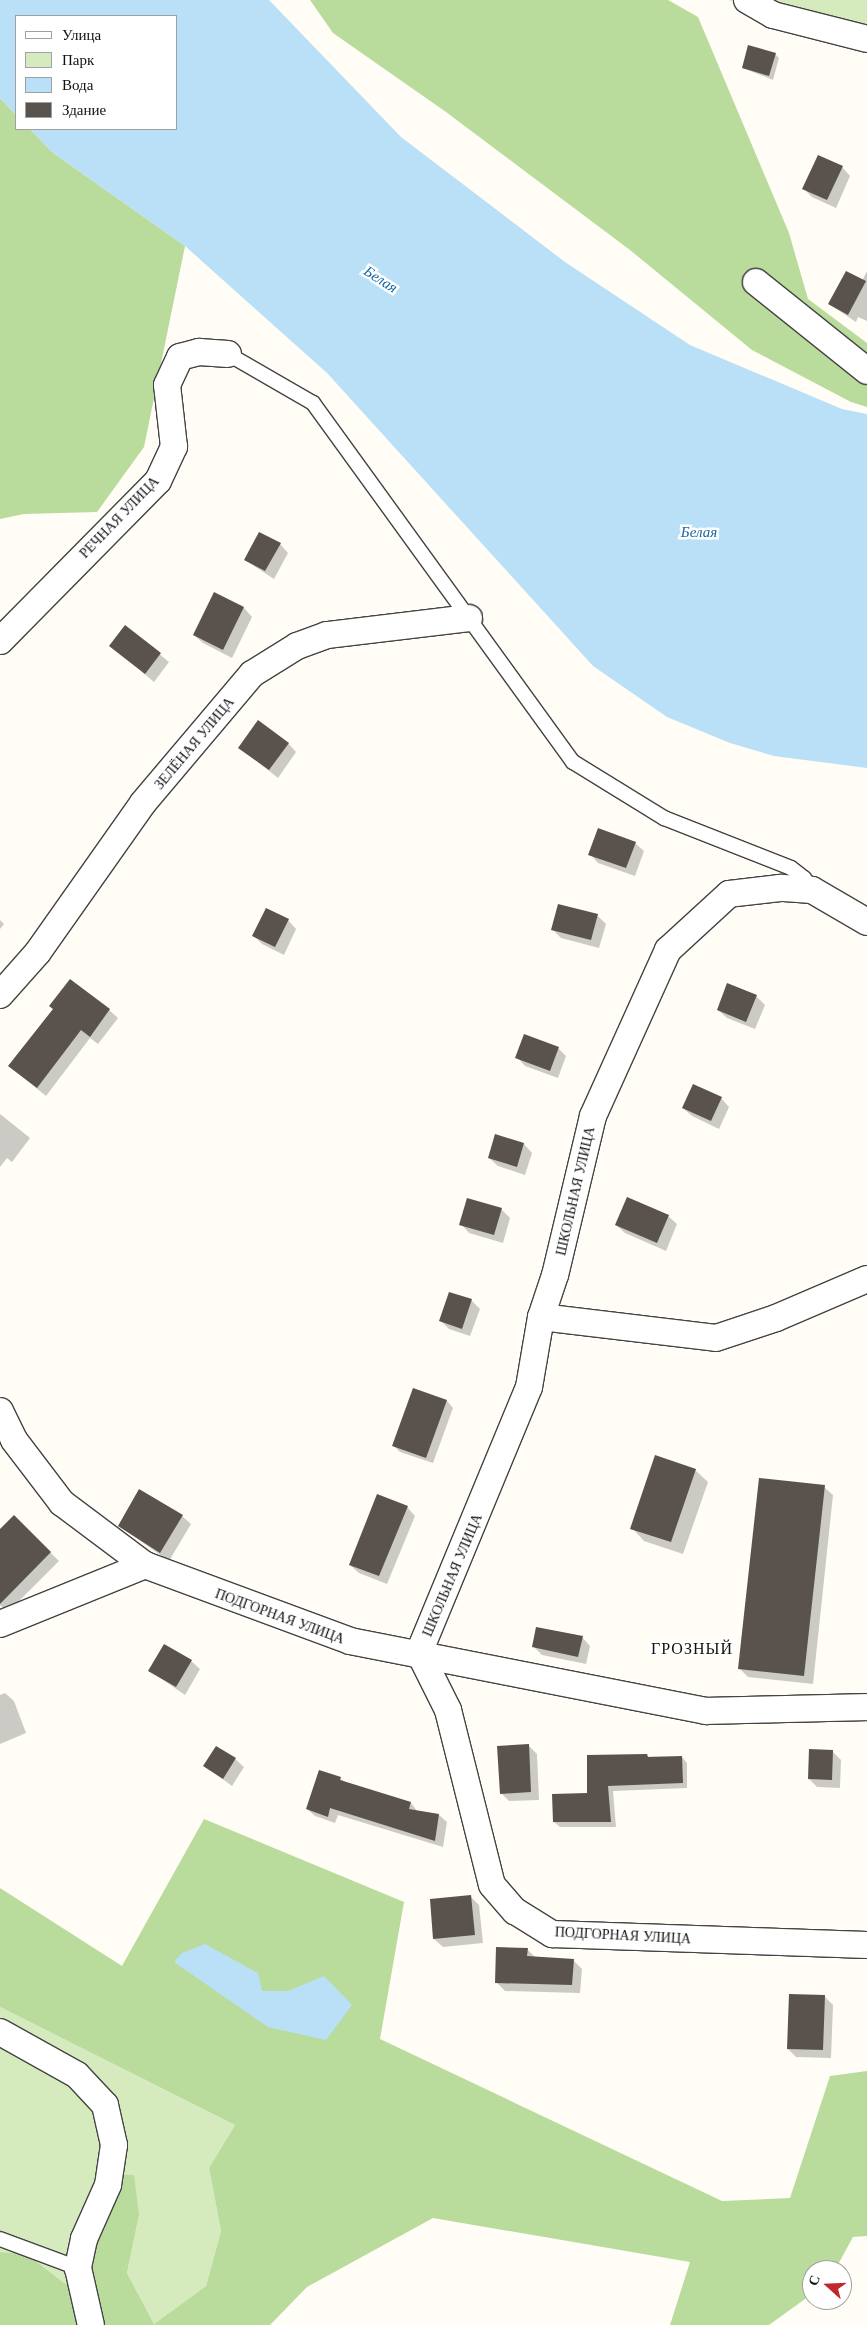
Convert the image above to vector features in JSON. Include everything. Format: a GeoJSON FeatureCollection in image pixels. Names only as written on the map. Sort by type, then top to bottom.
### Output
{"type":"FeatureCollection","features":[{"type":"Feature","properties":{"kind":"street"},"geometry":{"type":"LineString","coordinates":[[747,0],[773,15],[867,39]]}},
{"type":"Feature","properties":{"kind":"street"},"geometry":{"type":"LineString","coordinates":[[756,282],[867,371]]}},
{"type":"Feature","properties":{"kind":"street","name":"РЕЧНАЯ УЛИЦА"},"geometry":{"type":"LineString","coordinates":[[0,640],[158,481],[174,447],[167,385],[180,357],[199,352],[228,354]]}},
{"type":"Feature","properties":{"kind":"street","name":"ЗЕЛЁНАЯ УЛИЦА"},"geometry":{"type":"LineString","coordinates":[[0,995],[38,952],[143,804],[252,674],[298,646],[327,636],[469,618]]}},
{"type":"Feature","properties":{"kind":"street","name":"ШКОЛЬНАЯ УЛИЦА"},"geometry":{"type":"LineString","coordinates":[[419,1652],[529,1387],[541,1317],[555,1275],[593,1116],[668,950],[729,894],[780,888],[812,890],[867,922]]}},
{"type":"Feature","properties":{"kind":"street"},"geometry":{"type":"LineString","coordinates":[[541,1317],[716,1338],[776,1318],[867,1279]]}},
{"type":"Feature","properties":{"kind":"street","name":"ПОДГОРНАЯ УЛИЦА"},"geometry":{"type":"LineString","coordinates":[[0,1411],[14,1440],[62,1502],[145,1565],[350,1641],[419,1652],[706,1711],[867,1707]]}},
{"type":"Feature","properties":{"kind":"street"},"geometry":{"type":"LineString","coordinates":[[0,1624],[145,1565]]}},
{"type":"Feature","properties":{"kind":"street","name":"ПОДГОРНАЯ УЛИЦА"},"geometry":{"type":"LineString","coordinates":[[419,1652],[448,1710],[492,1885],[515,1911],[552,1934],[867,1945]]}},
{"type":"Feature","properties":{"kind":"street"},"geometry":{"type":"LineString","coordinates":[[0,2032],[77,2075],[105,2105],[114,2145],[108,2185],[84,2239],[78,2268],[91,2325]]}},
{"type":"Feature","properties":{"kind":"lane"},"geometry":{"type":"LineString","coordinates":[[228,354],[313,402],[573,762],[664,818],[792,868],[804,878],[812,890]]}},
{"type":"Feature","properties":{"kind":"lane"},"geometry":{"type":"LineString","coordinates":[[0,2239],[78,2268]]}},
{"type":"Feature","properties":{"kind":"green space"},"geometry":{"type":"Polygon","coordinates":[[[310,0],[668,0],[698,17],[789,233],[808,299],[867,343],[867,407],[851,402],[752,350],[630,250],[446,112],[333,33],[310,0]]]}},
{"type":"Feature","properties":{"kind":"green space"},"geometry":{"type":"Polygon","coordinates":[[[729,0],[867,0],[867,47],[766,22],[729,0]]]}},
{"type":"Feature","properties":{"kind":"green space"},"geometry":{"type":"Polygon","coordinates":[[[0,98],[15,114],[15,130],[31,130],[52,152],[185,246],[144,447],[97,512],[24,514],[0,519],[0,98]]]}},
{"type":"Feature","properties":{"kind":"green space"},"geometry":{"type":"Polygon","coordinates":[[[204,1819],[404,1902],[380,2039],[722,2201],[790,2198],[830,2076],[867,2071],[867,2236],[853,2237],[840,2260],[802,2260],[802,2301],[769,2325],[670,2325],[690,2262],[433,2218],[307,2287],[270,2325],[0,2325],[0,2252],[27,2254],[64,2283],[91,2288],[101,2174],[134,2175],[139,2215],[127,2273],[154,2324],[206,2286],[221,2231],[209,2168],[235,2125],[0,2007],[0,1888],[122,1966],[204,1819]]]}},
{"type":"Feature","properties":{"kind":"green space"},"geometry":{"type":"Polygon","coordinates":[[[0,2007],[235,2125],[209,2168],[221,2231],[206,2286],[154,2324],[127,2273],[139,2215],[91,2289],[64,2283],[27,2254],[0,2252],[0,2007]]]}},
{"type":"Feature","properties":{"kind":"water","name":"Белая"},"geometry":{"type":"Polygon","coordinates":[[[0,0],[269,0],[401,137],[565,262],[690,345],[842,409],[867,414],[867,768],[774,756],[730,743],[667,717],[593,666],[327,373],[185,246],[52,152],[31,130],[178,130],[178,15],[15,15],[15,114],[0,98],[0,0]]]}},
{"type":"Feature","properties":{"kind":"water"},"geometry":{"type":"Polygon","coordinates":[[[205,1944],[258,1973],[262,1991],[288,1991],[324,1976],[352,2005],[326,2040],[268,2027],[174,1962],[182,1953],[205,1944]]]}},
{"type":"Feature","properties":{"kind":"building"},"geometry":{"type":"Polygon","coordinates":[[[748,45],[776,53],[769,76],[742,68],[748,45]]]}},
{"type":"Feature","properties":{"kind":"building"},"geometry":{"type":"Polygon","coordinates":[[[818,155],[843,166],[827,200],[802,189],[818,155]]]}},
{"type":"Feature","properties":{"kind":"building"},"geometry":{"type":"Polygon","coordinates":[[[846,271],[866,281],[848,315],[828,304],[846,271]]]}},
{"type":"Feature","properties":{"kind":"building"},"geometry":{"type":"Polygon","coordinates":[[[259,532],[281,543],[265,571],[244,560],[259,532]]]}},
{"type":"Feature","properties":{"kind":"building"},"geometry":{"type":"Polygon","coordinates":[[[214,592],[244,607],[223,650],[193,635],[214,592]]]}},
{"type":"Feature","properties":{"kind":"building"},"geometry":{"type":"Polygon","coordinates":[[[125,625],[161,653],[145,674],[109,646],[125,625]]]}},
{"type":"Feature","properties":{"kind":"building"},"geometry":{"type":"Polygon","coordinates":[[[258,720],[289,743],[269,770],[238,748],[258,720]]]}},
{"type":"Feature","properties":{"kind":"building"},"geometry":{"type":"Polygon","coordinates":[[[598,828],[636,842],[626,868],[588,855],[598,828]]]}},
{"type":"Feature","properties":{"kind":"building"},"geometry":{"type":"Polygon","coordinates":[[[558,904],[598,914],[591,940],[551,930],[558,904]]]}},
{"type":"Feature","properties":{"kind":"building"},"geometry":{"type":"Polygon","coordinates":[[[266,908],[289,919],[275,947],[252,936],[266,908]]]}},
{"type":"Feature","properties":{"kind":"building"},"geometry":{"type":"Polygon","coordinates":[[[70,979],[110,1009],[90,1037],[81,1030],[37,1088],[8,1066],[53,1009],[49,1006],[70,979]]]}},
{"type":"Feature","properties":{"kind":"building"},"geometry":{"type":"Polygon","coordinates":[[[727,983],[757,995],[746,1022],[717,1010],[727,983]]]}},
{"type":"Feature","properties":{"kind":"building"},"geometry":{"type":"Polygon","coordinates":[[[524,1034],[559,1047],[550,1071],[515,1058],[524,1034]]]}},
{"type":"Feature","properties":{"kind":"building"},"geometry":{"type":"Polygon","coordinates":[[[693,1084],[722,1097],[711,1121],[682,1108],[693,1084]]]}},
{"type":"Feature","properties":{"kind":"building"},"geometry":{"type":"Polygon","coordinates":[[[495,1134],[524,1143],[517,1167],[488,1158],[495,1134]]]}},
{"type":"Feature","properties":{"kind":"building"},"geometry":{"type":"Polygon","coordinates":[[[627,1197],[669,1215],[657,1243],[615,1225],[627,1197]]]}},
{"type":"Feature","properties":{"kind":"building"},"geometry":{"type":"Polygon","coordinates":[[[467,1198],[502,1208],[494,1235],[459,1225],[467,1198]]]}},
{"type":"Feature","properties":{"kind":"building"},"geometry":{"type":"Polygon","coordinates":[[[449,1292],[472,1299],[462,1329],[439,1321],[449,1292]]]}},
{"type":"Feature","properties":{"kind":"building"},"geometry":{"type":"Polygon","coordinates":[[[413,1388],[447,1400],[426,1458],[392,1446],[413,1388]]]}},
{"type":"Feature","properties":{"kind":"building"},"geometry":{"type":"Polygon","coordinates":[[[655,1455],[696,1469],[671,1542],[630,1529],[655,1455]]]}},
{"type":"Feature","properties":{"kind":"building"},"geometry":{"type":"Polygon","coordinates":[[[759,1478],[825,1485],[804,1676],[738,1669],[759,1478]]]}},
{"type":"Feature","properties":{"kind":"building"},"geometry":{"type":"Polygon","coordinates":[[[139,1489],[183,1515],[160,1553],[118,1526],[139,1489]]]}},
{"type":"Feature","properties":{"kind":"building"},"geometry":{"type":"Polygon","coordinates":[[[377,1494],[408,1506],[379,1576],[349,1565],[377,1494]]]}},
{"type":"Feature","properties":{"kind":"building"},"geometry":{"type":"Polygon","coordinates":[[[14,1515],[51,1552],[0,1604],[0,1529],[14,1515]]]}},
{"type":"Feature","properties":{"kind":"building"},"geometry":{"type":"Polygon","coordinates":[[[536,1627],[583,1636],[578,1657],[532,1647],[536,1627]]]}},
{"type":"Feature","properties":{"kind":"building"},"geometry":{"type":"Polygon","coordinates":[[[164,1644],[192,1660],[176,1687],[148,1671],[164,1644]]]}},
{"type":"Feature","properties":{"kind":"building"},"geometry":{"type":"Polygon","coordinates":[[[529,1744],[531,1792],[500,1794],[497,1746],[529,1744]]]}},
{"type":"Feature","properties":{"kind":"building"},"geometry":{"type":"Polygon","coordinates":[[[216,1746],[236,1758],[223,1779],[203,1766],[216,1746]]]}},
{"type":"Feature","properties":{"kind":"building"},"geometry":{"type":"Polygon","coordinates":[[[809,1749],[833,1750],[832,1780],[808,1779],[809,1749]]]}},
{"type":"Feature","properties":{"kind":"building"},"geometry":{"type":"Polygon","coordinates":[[[647,1754],[648,1757],[682,1756],[683,1783],[608,1786],[611,1822],[553,1822],[552,1794],[587,1793],[587,1755],[647,1754]]]}},
{"type":"Feature","properties":{"kind":"building"},"geometry":{"type":"Polygon","coordinates":[[[319,1770],[341,1777],[340,1780],[411,1802],[409,1809],[439,1814],[435,1841],[330,1808],[328,1817],[306,1809],[319,1770]]]}},
{"type":"Feature","properties":{"kind":"building"},"geometry":{"type":"Polygon","coordinates":[[[471,1895],[475,1935],[433,1939],[430,1899],[471,1895]]]}},
{"type":"Feature","properties":{"kind":"building"},"geometry":{"type":"Polygon","coordinates":[[[496,1947],[528,1948],[527,1956],[574,1959],[572,1985],[495,1983],[496,1947]]]}},
{"type":"Feature","properties":{"kind":"building"},"geometry":{"type":"Polygon","coordinates":[[[789,1994],[825,1995],[823,2050],[787,2049],[789,1994]]]}},
{"type":"Feature","properties":{"kind":"district","name":"ГРОЗНЫЙ"},"geometry":{"type":"Point","coordinates":[692,1648]}}]}
